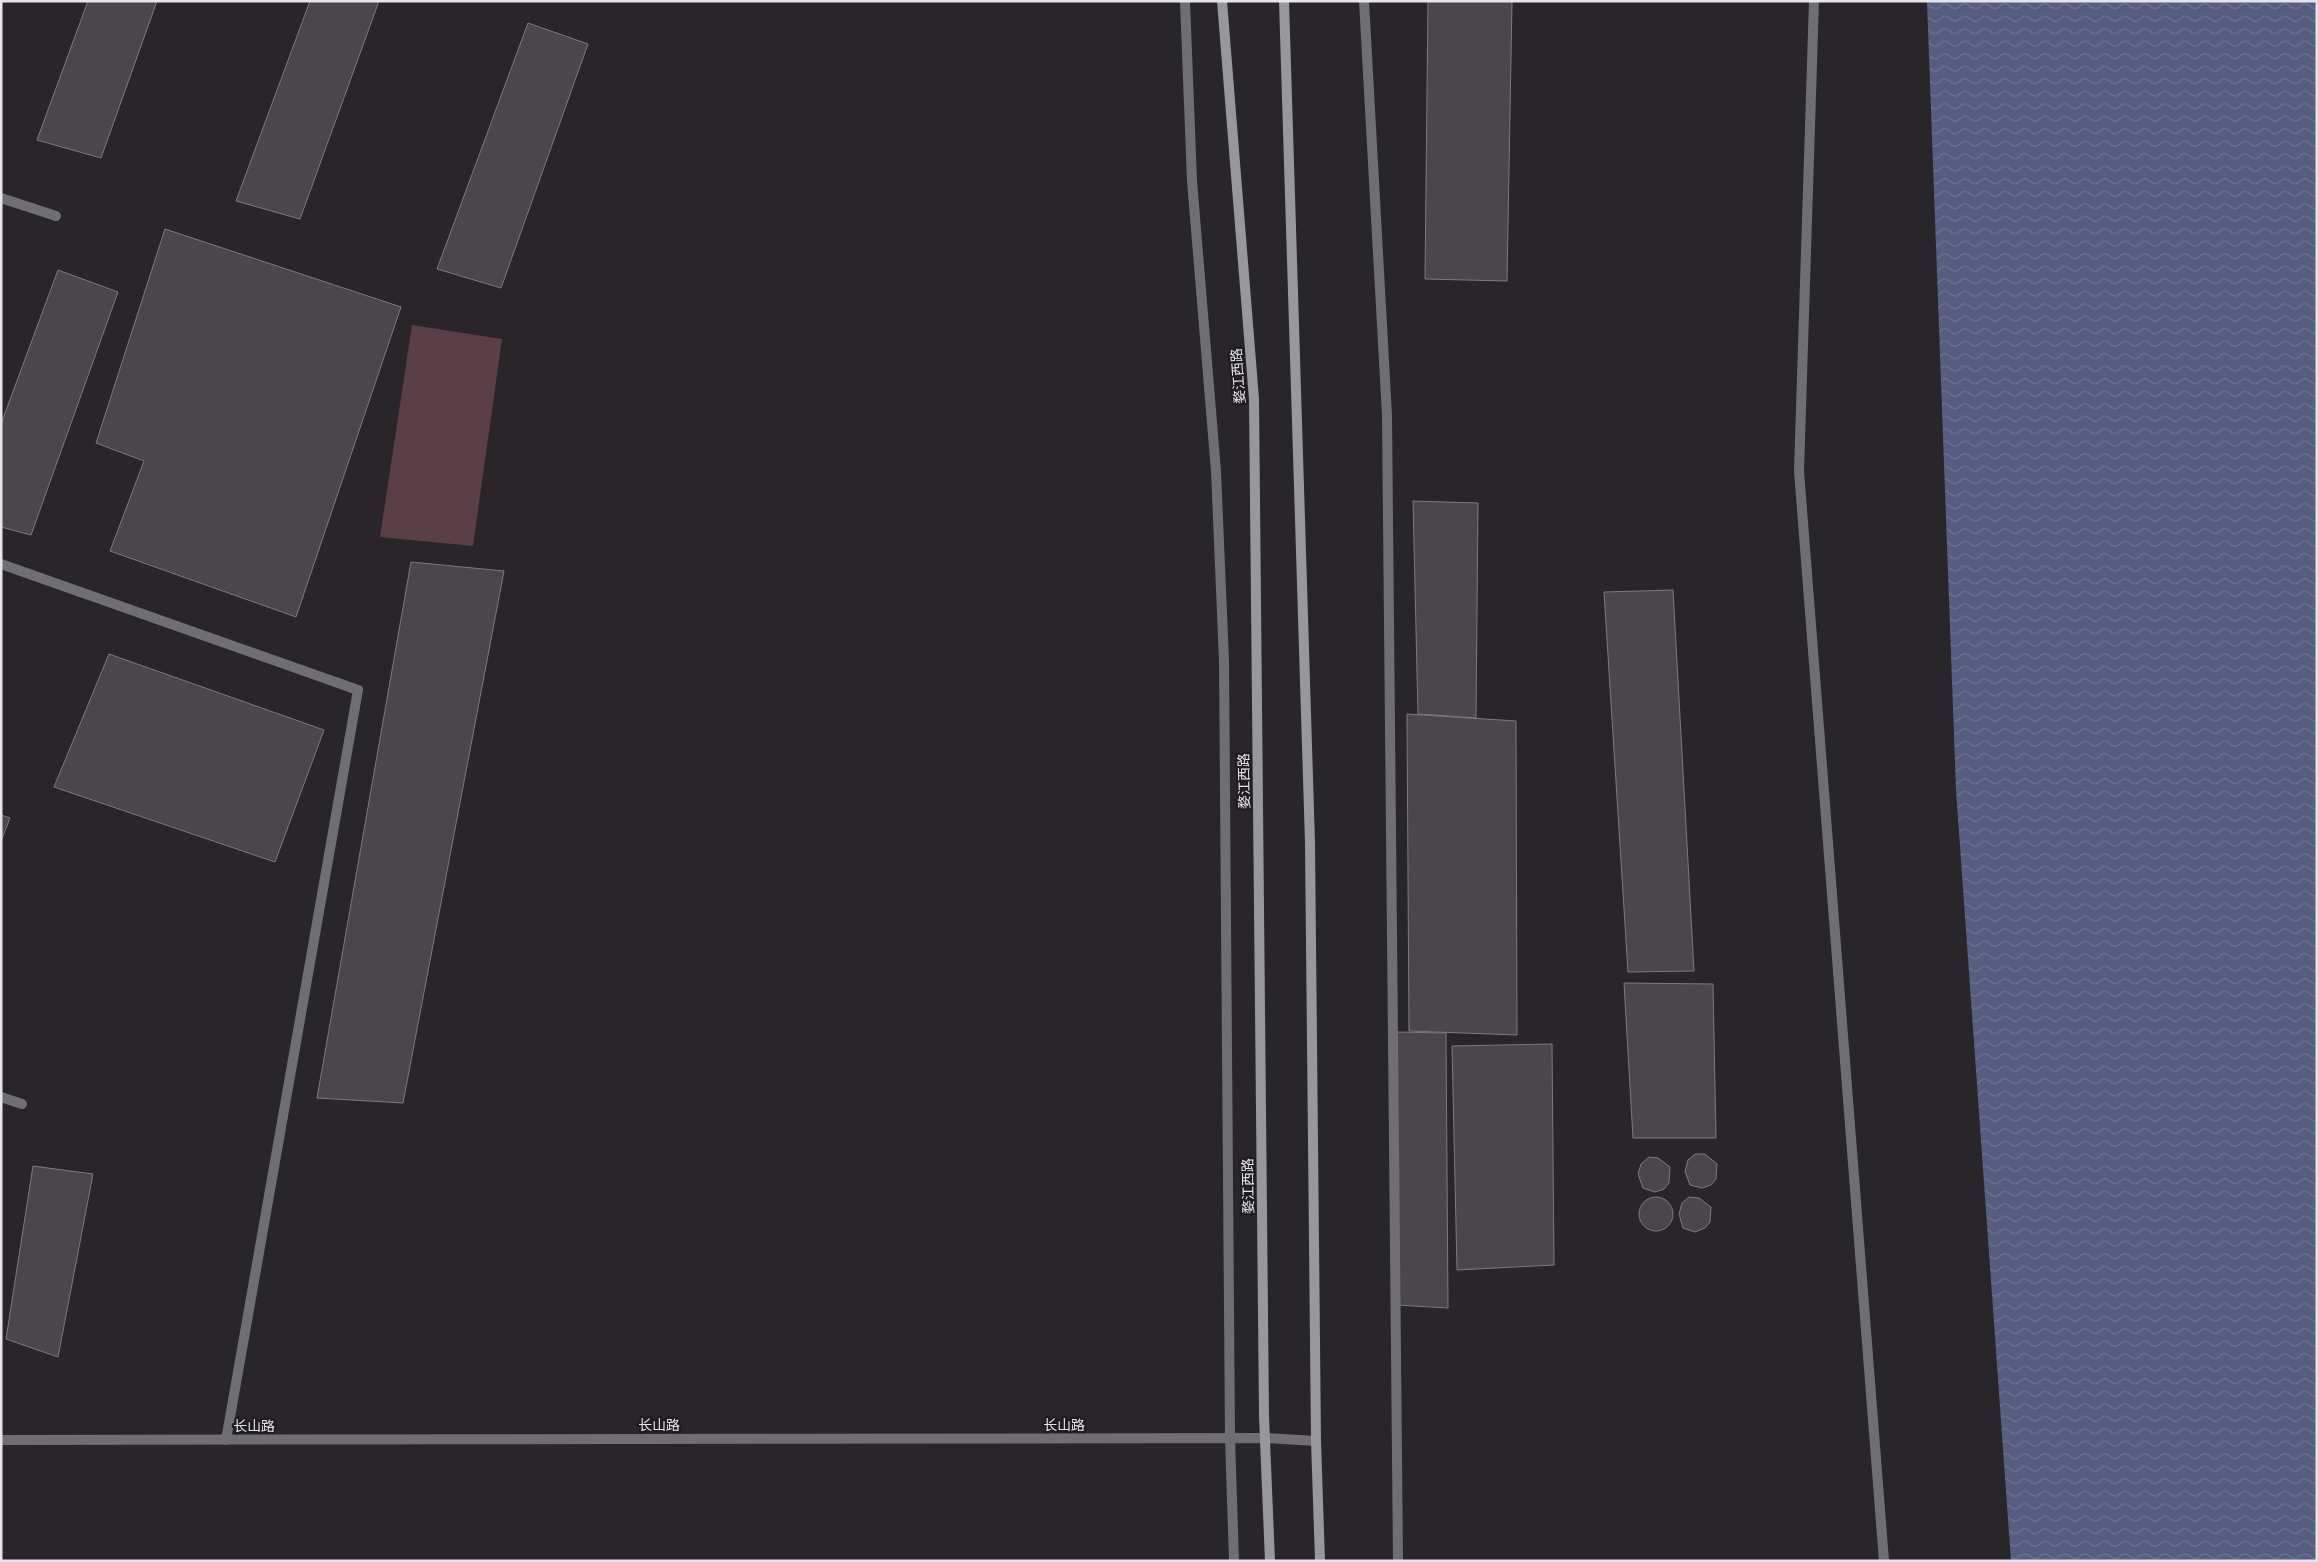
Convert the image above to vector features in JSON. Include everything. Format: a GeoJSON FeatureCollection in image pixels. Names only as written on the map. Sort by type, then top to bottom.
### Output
{"type":"FeatureCollection","features":[{"type":"Feature","properties":{"kind":"main road","name":"婺江西路"},"geometry":{"type":"LineString","coordinates":[[1222,1],[1254,399],[1265,1438],[1270,1561]]}},
{"type":"Feature","properties":{"kind":"main road"},"geometry":{"type":"LineString","coordinates":[[1284,1],[1310,843],[1316,1441],[1320,1561]]}},
{"type":"Feature","properties":{"kind":"street"},"geometry":{"type":"LineString","coordinates":[[1185,1],[1192,180],[1216,470],[1224,661],[1230,1438],[1234,1561]]}},
{"type":"Feature","properties":{"kind":"street"},"geometry":{"type":"LineString","coordinates":[[1364,1],[1387,415],[1398,1561]]}},
{"type":"Feature","properties":{"kind":"street"},"geometry":{"type":"LineString","coordinates":[[1814,1],[1799,471],[1884,1561]]}},
{"type":"Feature","properties":{"kind":"street"},"geometry":{"type":"LineString","coordinates":[[1,198],[56,216]]}},
{"type":"Feature","properties":{"kind":"street"},"geometry":{"type":"LineString","coordinates":[[1,564],[358,690],[226,1440]]}},
{"type":"Feature","properties":{"kind":"street"},"geometry":{"type":"LineString","coordinates":[[1,1097],[22,1104]]}},
{"type":"Feature","properties":{"kind":"street","name":"长山路"},"geometry":{"type":"LineString","coordinates":[[1,1440],[1265,1438],[1316,1441]]}},
{"type":"Feature","properties":{"kind":"shaded area"},"geometry":{"type":"Polygon","coordinates":[[[412,325],[502,339],[473,546],[380,537],[412,325]]]}},
{"type":"Feature","properties":{"kind":"water"},"geometry":{"type":"Polygon","coordinates":[[[1927,1],[2317,1],[2317,1561],[2011,1561],[1956,790],[1927,1]]]}},
{"type":"Feature","properties":{"kind":"building"},"geometry":{"type":"Polygon","coordinates":[[[88,1],[157,1],[101,158],[37,140],[88,1]]]}},
{"type":"Feature","properties":{"kind":"building"},"geometry":{"type":"Polygon","coordinates":[[[310,1],[379,1],[300,219],[236,201],[310,1]]]}},
{"type":"Feature","properties":{"kind":"building"},"geometry":{"type":"Polygon","coordinates":[[[1428,1],[1512,1],[1507,281],[1425,279],[1428,1]]]}},
{"type":"Feature","properties":{"kind":"building"},"geometry":{"type":"Polygon","coordinates":[[[528,23],[588,44],[501,288],[437,269],[528,23]]]}},
{"type":"Feature","properties":{"kind":"building"},"geometry":{"type":"Polygon","coordinates":[[[165,229],[401,307],[296,617],[110,551],[144,461],[96,443],[165,229]]]}},
{"type":"Feature","properties":{"kind":"building"},"geometry":{"type":"Polygon","coordinates":[[[58,270],[118,292],[31,535],[1,527],[1,424],[58,270]]]}},
{"type":"Feature","properties":{"kind":"building"},"geometry":{"type":"Polygon","coordinates":[[[1413,501],[1478,503],[1476,718],[1418,714],[1413,501]]]}},
{"type":"Feature","properties":{"kind":"building"},"geometry":{"type":"Polygon","coordinates":[[[411,562],[504,571],[403,1103],[317,1098],[411,562]]]}},
{"type":"Feature","properties":{"kind":"building"},"geometry":{"type":"Polygon","coordinates":[[[1673,590],[1694,971],[1628,972],[1604,592],[1673,590]]]}},
{"type":"Feature","properties":{"kind":"building"},"geometry":{"type":"Polygon","coordinates":[[[109,654],[324,730],[275,862],[54,787],[109,654]]]}},
{"type":"Feature","properties":{"kind":"building"},"geometry":{"type":"Polygon","coordinates":[[[1407,714],[1516,721],[1517,1035],[1409,1031],[1407,714]]]}},
{"type":"Feature","properties":{"kind":"building"},"geometry":{"type":"Polygon","coordinates":[[[1,815],[10,818],[1,841],[1,815]]]}},
{"type":"Feature","properties":{"kind":"building"},"geometry":{"type":"Polygon","coordinates":[[[1624,983],[1713,984],[1716,1138],[1633,1138],[1624,983]]]}},
{"type":"Feature","properties":{"kind":"building"},"geometry":{"type":"Polygon","coordinates":[[[1397,1032],[1446,1033],[1448,1308],[1397,1305],[1397,1032]]]}},
{"type":"Feature","properties":{"kind":"building"},"geometry":{"type":"Polygon","coordinates":[[[1552,1044],[1554,1265],[1457,1270],[1452,1046],[1552,1044]]]}},
{"type":"Feature","properties":{"kind":"building"},"geometry":{"type":"Polygon","coordinates":[[[1695,1154],[1705,1154],[1717,1164],[1716,1179],[1711,1185],[1702,1188],[1690,1185],[1685,1171],[1688,1160],[1695,1154]]]}},
{"type":"Feature","properties":{"kind":"building"},"geometry":{"type":"Polygon","coordinates":[[[1649,1157],[1658,1158],[1670,1167],[1669,1183],[1664,1189],[1655,1192],[1643,1188],[1638,1174],[1641,1164],[1649,1157]]]}},
{"type":"Feature","properties":{"kind":"building"},"geometry":{"type":"Polygon","coordinates":[[[33,1166],[93,1174],[58,1357],[6,1339],[33,1166]]]}},
{"type":"Feature","properties":{"kind":"building"},"geometry":{"type":"Polygon","coordinates":[[[1656,1197],[1668,1202],[1673,1214],[1668,1226],[1656,1231],[1644,1226],[1639,1214],[1644,1202],[1656,1197]]]}},
{"type":"Feature","properties":{"kind":"building"},"geometry":{"type":"Polygon","coordinates":[[[1689,1197],[1699,1198],[1711,1207],[1710,1222],[1705,1228],[1695,1232],[1683,1228],[1679,1214],[1682,1203],[1689,1197]]]}}]}
